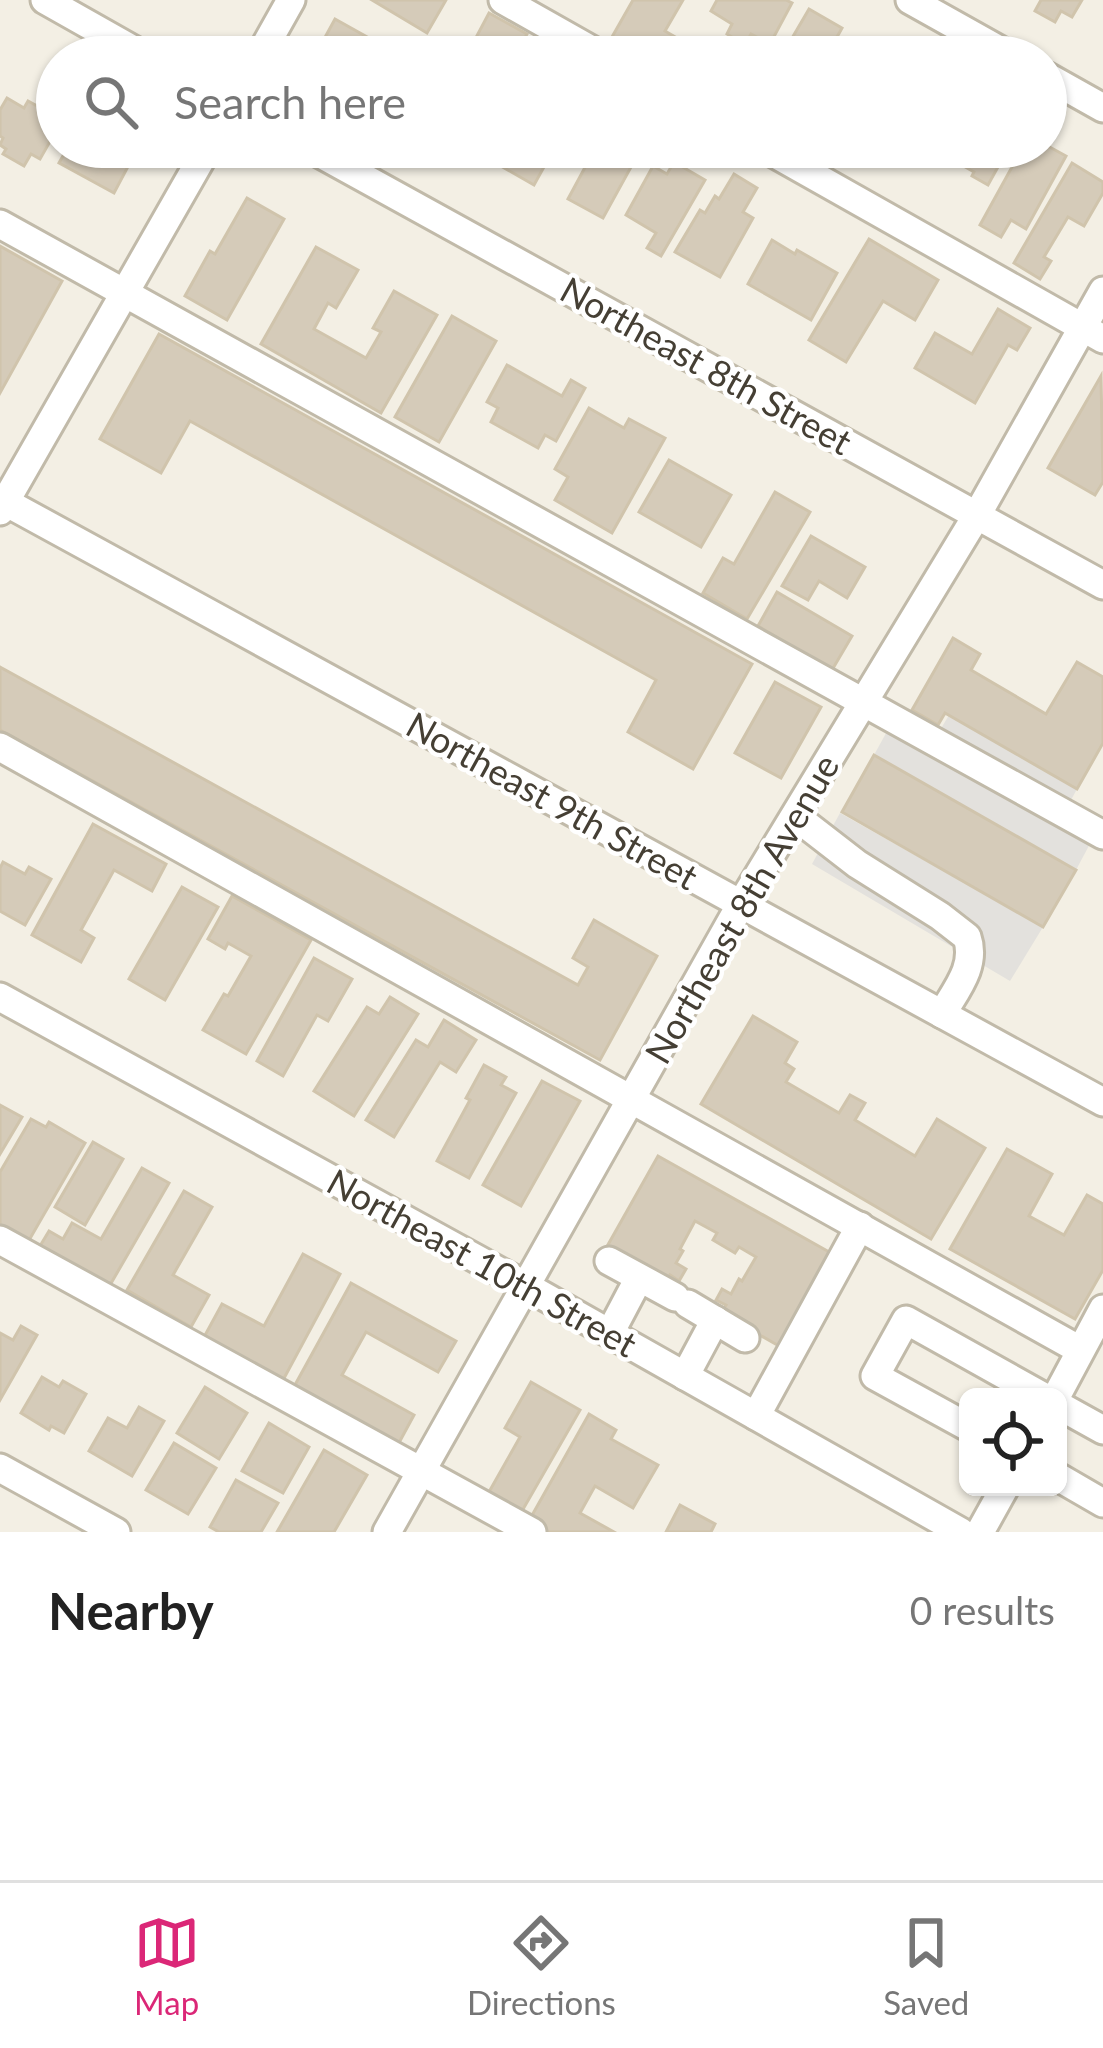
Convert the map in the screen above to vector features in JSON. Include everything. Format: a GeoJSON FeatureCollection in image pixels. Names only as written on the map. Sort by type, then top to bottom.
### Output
{"type":"FeatureCollection","features":[{"type":"Feature","properties":{"kind":"street"},"geometry":{"type":"LineString","coordinates":[[45,0],[109,36]]}},
{"type":"Feature","properties":{"kind":"street"},"geometry":{"type":"LineString","coordinates":[[271,36],[291,0]]}},
{"type":"Feature","properties":{"kind":"street"},"geometry":{"type":"LineString","coordinates":[[503,0],[567,36]]}},
{"type":"Feature","properties":{"kind":"street"},"geometry":{"type":"LineString","coordinates":[[910,0],[974,36]]}},
{"type":"Feature","properties":{"kind":"street"},"geometry":{"type":"LineString","coordinates":[[1067,88],[1103,108]]}},
{"type":"Feature","properties":{"kind":"street"},"geometry":{"type":"LineString","coordinates":[[2,504],[196,168]]}},
{"type":"Feature","properties":{"kind":"street","name":"Northeast 8th Street"},"geometry":{"type":"LineString","coordinates":[[346,168],[1103,585]]}},
{"type":"Feature","properties":{"kind":"street"},"geometry":{"type":"LineString","coordinates":[[800,168],[1093,333]]}},
{"type":"Feature","properties":{"kind":"street"},"geometry":{"type":"LineString","coordinates":[[0,224],[1103,835]]}},
{"type":"Feature","properties":{"kind":"street","name":"Northeast 8th Avenue"},"geometry":{"type":"LineString","coordinates":[[387,1532],[741,904],[1093,333],[1103,290]]}},
{"type":"Feature","properties":{"kind":"street","name":"Northeast 9th Street"},"geometry":{"type":"LineString","coordinates":[[2,504],[1103,1102]]}},
{"type":"Feature","properties":{"kind":"street"},"geometry":{"type":"LineString","coordinates":[[0,747],[1080,1351]]}},
{"type":"Feature","properties":{"kind":"street"},"geometry":{"type":"LineString","coordinates":[[794,816],[967,938],[971,958],[942,1014]]}},
{"type":"Feature","properties":{"kind":"street","name":"Northeast 10th Street"},"geometry":{"type":"LineString","coordinates":[[0,998],[526,1286],[961,1532]]}},
{"type":"Feature","properties":{"kind":"street"},"geometry":{"type":"LineString","coordinates":[[756,1416],[860,1226]]}},
{"type":"Feature","properties":{"kind":"street"},"geometry":{"type":"LineString","coordinates":[[0,1240],[532,1532]]}},
{"type":"Feature","properties":{"kind":"street"},"geometry":{"type":"LineString","coordinates":[[609,1261],[787,1359]]}},
{"type":"Feature","properties":{"kind":"street"},"geometry":{"type":"LineString","coordinates":[[610,1333],[639,1278]]}},
{"type":"Feature","properties":{"kind":"street"},"geometry":{"type":"LineString","coordinates":[[1063,1388],[1103,1309]]}},
{"type":"Feature","properties":{"kind":"street"},"geometry":{"type":"LineString","coordinates":[[685,1376],[715,1320]]}},
{"type":"Feature","properties":{"kind":"street"},"geometry":{"type":"LineString","coordinates":[[959,1422],[875,1376],[906,1320],[1028,1388]]}},
{"type":"Feature","properties":{"kind":"street"},"geometry":{"type":"LineString","coordinates":[[1067,1407],[1103,1430]]}},
{"type":"Feature","properties":{"kind":"street"},"geometry":{"type":"LineString","coordinates":[[0,1468],[116,1532]]}},
{"type":"Feature","properties":{"kind":"street"},"geometry":{"type":"LineString","coordinates":[[1067,1483],[1103,1503]]}},
{"type":"Feature","properties":{"kind":"street"},"geometry":{"type":"LineString","coordinates":[[980,1532],[1001,1496]]}},
{"type":"Feature","properties":{"kind":"shaded area"},"geometry":{"type":"Polygon","coordinates":[[[949,715],[1077,789],[1065,811],[936,737],[949,715]]]}},
{"type":"Feature","properties":{"kind":"shaded area"},"geometry":{"type":"Polygon","coordinates":[[[890,726],[1092,840],[1076,870],[874,755],[890,726]]]}},
{"type":"Feature","properties":{"kind":"shaded area"},"geometry":{"type":"Polygon","coordinates":[[[840,813],[1043,927],[1010,981],[812,864],[840,813]]]}},
{"type":"Feature","properties":{"kind":"building"},"geometry":{"type":"Polygon","coordinates":[[[372,0],[446,0],[427,33],[372,0]]]}},
{"type":"Feature","properties":{"kind":"building"},"geometry":{"type":"Polygon","coordinates":[[[633,0],[683,0],[665,31],[674,36],[613,36],[633,0]]]}},
{"type":"Feature","properties":{"kind":"building"},"geometry":{"type":"Polygon","coordinates":[[[717,0],[792,3],[774,36],[730,36],[732,24],[711,11],[717,0]]]}},
{"type":"Feature","properties":{"kind":"building"},"geometry":{"type":"Polygon","coordinates":[[[1041,0],[1082,0],[1072,17],[1061,11],[1055,22],[1035,11],[1041,0]]]}},
{"type":"Feature","properties":{"kind":"building"},"geometry":{"type":"Polygon","coordinates":[[[809,9],[842,28],[838,36],[793,36],[809,9]]]}},
{"type":"Feature","properties":{"kind":"building"},"geometry":{"type":"Polygon","coordinates":[[[489,13],[527,34],[526,36],[477,36],[489,13]]]}},
{"type":"Feature","properties":{"kind":"building"},"geometry":{"type":"Polygon","coordinates":[[[335,19],[365,36],[326,36],[335,19]]]}},
{"type":"Feature","properties":{"kind":"building"},"geometry":{"type":"Polygon","coordinates":[[[7,98],[24,108],[28,101],[36,105],[36,157],[31,154],[24,166],[3,154],[0,110],[7,98]]]}},
{"type":"Feature","properties":{"kind":"building"},"geometry":{"type":"Polygon","coordinates":[[[1072,163],[1103,182],[1103,193],[1084,226],[1068,217],[1044,257],[1051,261],[1040,279],[1014,263],[1072,163]]]}},
{"type":"Feature","properties":{"kind":"building"},"geometry":{"type":"Polygon","coordinates":[[[68,168],[127,168],[114,193],[68,168]]]}},
{"type":"Feature","properties":{"kind":"building"},"geometry":{"type":"Polygon","coordinates":[[[504,168],[543,168],[534,185],[504,168]]]}},
{"type":"Feature","properties":{"kind":"building"},"geometry":{"type":"Polygon","coordinates":[[[585,168],[630,168],[603,218],[568,199],[585,168]]]}},
{"type":"Feature","properties":{"kind":"building"},"geometry":{"type":"Polygon","coordinates":[[[652,168],[667,174],[670,168],[684,168],[705,180],[661,256],[647,248],[656,233],[626,215],[652,168]]]}},
{"type":"Feature","properties":{"kind":"building"},"geometry":{"type":"Polygon","coordinates":[[[967,168],[997,168],[988,185],[972,176],[974,172],[967,168]]]}},
{"type":"Feature","properties":{"kind":"building"},"geometry":{"type":"Polygon","coordinates":[[[1011,168],[1059,168],[1026,229],[1011,220],[1001,237],[980,225],[1011,168]]]}},
{"type":"Feature","properties":{"kind":"building"},"geometry":{"type":"Polygon","coordinates":[[[734,174],[757,188],[743,212],[753,218],[720,277],[675,252],[700,210],[705,213],[715,196],[719,199],[734,174]]]}},
{"type":"Feature","properties":{"kind":"building"},"geometry":{"type":"Polygon","coordinates":[[[247,198],[284,219],[227,320],[185,296],[247,198]]]}},
{"type":"Feature","properties":{"kind":"building"},"geometry":{"type":"Polygon","coordinates":[[[869,239],[938,280],[915,320],[883,301],[846,362],[809,340],[869,239]]]}},
{"type":"Feature","properties":{"kind":"building"},"geometry":{"type":"Polygon","coordinates":[[[772,240],[837,273],[811,320],[748,284],[772,240]]]}},
{"type":"Feature","properties":{"kind":"building"},"geometry":{"type":"Polygon","coordinates":[[[0,246],[62,281],[0,393],[0,246]]]}},
{"type":"Feature","properties":{"kind":"building"},"geometry":{"type":"Polygon","coordinates":[[[316,247],[358,270],[336,308],[328,303],[314,329],[366,358],[381,332],[373,328],[394,291],[437,315],[381,413],[261,344],[316,247]]]}},
{"type":"Feature","properties":{"kind":"building"},"geometry":{"type":"Polygon","coordinates":[[[998,309],[1030,328],[1017,350],[1008,345],[975,403],[915,368],[935,333],[972,354],[998,309]]]}},
{"type":"Feature","properties":{"kind":"building"},"geometry":{"type":"Polygon","coordinates":[[[452,316],[496,341],[439,442],[395,417],[452,316]]]}},
{"type":"Feature","properties":{"kind":"building"},"geometry":{"type":"Polygon","coordinates":[[[159,334],[752,664],[693,769],[628,732],[656,680],[190,421],[161,473],[100,439],[159,334]]]}},
{"type":"Feature","properties":{"kind":"building"},"geometry":{"type":"Polygon","coordinates":[[[507,365],[562,396],[571,380],[585,388],[556,441],[545,435],[538,448],[491,422],[498,408],[487,402],[507,365]]]}},
{"type":"Feature","properties":{"kind":"building"},"geometry":{"type":"Polygon","coordinates":[[[1101,376],[1103,482],[1095,495],[1048,468],[1101,376]]]}},
{"type":"Feature","properties":{"kind":"building"},"geometry":{"type":"Polygon","coordinates":[[[589,408],[624,428],[629,419],[665,438],[612,533],[555,500],[568,477],[555,469],[589,408]]]}},
{"type":"Feature","properties":{"kind":"building"},"geometry":{"type":"Polygon","coordinates":[[[669,460],[731,495],[701,547],[639,512],[669,460]]]}},
{"type":"Feature","properties":{"kind":"building"},"geometry":{"type":"Polygon","coordinates":[[[775,492],[810,512],[747,619],[703,593],[723,558],[734,564],[775,492]]]}},
{"type":"Feature","properties":{"kind":"building"},"geometry":{"type":"Polygon","coordinates":[[[811,536],[865,567],[847,598],[819,581],[808,600],[782,586],[811,536]]]}},
{"type":"Feature","properties":{"kind":"building"},"geometry":{"type":"Polygon","coordinates":[[[777,592],[852,636],[832,670],[758,626],[777,592]]]}},
{"type":"Feature","properties":{"kind":"building"},"geometry":{"type":"Polygon","coordinates":[[[953,638],[980,654],[971,670],[1046,714],[1077,662],[1103,677],[1103,743],[1077,789],[945,713],[938,725],[912,710],[953,638]]]}},
{"type":"Feature","properties":{"kind":"building"},"geometry":{"type":"Polygon","coordinates":[[[0,667],[578,985],[588,967],[573,958],[594,920],[657,956],[600,1060],[0,730],[0,667]]]}},
{"type":"Feature","properties":{"kind":"building"},"geometry":{"type":"Polygon","coordinates":[[[775,682],[821,707],[781,778],[735,753],[775,682]]]}},
{"type":"Feature","properties":{"kind":"building"},"geometry":{"type":"Polygon","coordinates":[[[874,755],[1076,870],[1043,927],[842,812],[874,755]]]}},
{"type":"Feature","properties":{"kind":"building"},"geometry":{"type":"Polygon","coordinates":[[[93,824],[166,864],[152,891],[114,870],[81,930],[94,938],[81,962],[32,935],[93,824]]]}},
{"type":"Feature","properties":{"kind":"building"},"geometry":{"type":"Polygon","coordinates":[[[3,862],[25,874],[29,867],[51,879],[25,925],[0,911],[3,862]]]}},
{"type":"Feature","properties":{"kind":"building"},"geometry":{"type":"Polygon","coordinates":[[[182,887],[218,907],[165,1000],[129,979],[182,887]]]}},
{"type":"Feature","properties":{"kind":"building"},"geometry":{"type":"Polygon","coordinates":[[[232,896],[311,940],[246,1054],[203,1030],[251,956],[228,943],[225,949],[208,939],[232,896]]]}},
{"type":"Feature","properties":{"kind":"building"},"geometry":{"type":"Polygon","coordinates":[[[314,958],[352,979],[328,1021],[317,1015],[283,1076],[257,1061],[314,958]]]}},
{"type":"Feature","properties":{"kind":"building"},"geometry":{"type":"Polygon","coordinates":[[[390,997],[418,1014],[354,1116],[314,1091],[367,1007],[379,1014],[390,997]]]}},
{"type":"Feature","properties":{"kind":"building"},"geometry":{"type":"Polygon","coordinates":[[[753,1016],[797,1042],[785,1063],[794,1069],[786,1082],[839,1113],[850,1095],[865,1103],[855,1120],[915,1156],[937,1119],[985,1148],[931,1239],[701,1104],[753,1016]]]}},
{"type":"Feature","properties":{"kind":"building"},"geometry":{"type":"Polygon","coordinates":[[[444,1020],[476,1040],[456,1072],[440,1062],[394,1137],[366,1120],[416,1040],[428,1047],[444,1020]]]}},
{"type":"Feature","properties":{"kind":"building"},"geometry":{"type":"Polygon","coordinates":[[[484,1065],[506,1077],[501,1085],[516,1093],[469,1178],[437,1161],[484,1065]]]}},
{"type":"Feature","properties":{"kind":"building"},"geometry":{"type":"Polygon","coordinates":[[[542,1081],[580,1101],[521,1206],[483,1185],[542,1081]]]}},
{"type":"Feature","properties":{"kind":"building"},"geometry":{"type":"Polygon","coordinates":[[[0,1105],[22,1117],[0,1154],[0,1105]]]}},
{"type":"Feature","properties":{"kind":"building"},"geometry":{"type":"Polygon","coordinates":[[[31,1119],[46,1127],[49,1122],[85,1143],[28,1242],[0,1226],[0,1172],[31,1119]]]}},
{"type":"Feature","properties":{"kind":"building"},"geometry":{"type":"Polygon","coordinates":[[[93,1142],[123,1159],[85,1225],[55,1207],[93,1142]]]}},
{"type":"Feature","properties":{"kind":"building"},"geometry":{"type":"Polygon","coordinates":[[[1007,1149],[1052,1174],[1029,1216],[1064,1235],[1087,1195],[1103,1204],[1103,1270],[1075,1319],[950,1249],[1007,1149]]]}},
{"type":"Feature","properties":{"kind":"building"},"geometry":{"type":"Polygon","coordinates":[[[658,1156],[831,1253],[779,1346],[721,1313],[726,1305],[716,1300],[722,1289],[731,1294],[756,1257],[739,1247],[735,1253],[713,1240],[717,1233],[695,1221],[676,1263],[686,1269],[679,1281],[670,1275],[665,1284],[605,1250],[658,1156]]]}},
{"type":"Feature","properties":{"kind":"building"},"geometry":{"type":"Polygon","coordinates":[[[142,1168],[169,1183],[106,1292],[37,1251],[49,1231],[63,1239],[72,1223],[101,1239],[142,1168]]]}},
{"type":"Feature","properties":{"kind":"building"},"geometry":{"type":"Polygon","coordinates":[[[184,1191],[212,1207],[173,1275],[209,1295],[191,1327],[127,1290],[184,1191]]]}},
{"type":"Feature","properties":{"kind":"building"},"geometry":{"type":"Polygon","coordinates":[[[303,1254],[340,1274],[282,1382],[203,1339],[222,1304],[264,1326],[303,1254]]]}},
{"type":"Feature","properties":{"kind":"building"},"geometry":{"type":"Polygon","coordinates":[[[351,1283],[456,1341],[438,1372],[366,1332],[342,1375],[414,1415],[394,1452],[290,1394],[351,1283]]]}},
{"type":"Feature","properties":{"kind":"building"},"geometry":{"type":"Polygon","coordinates":[[[21,1326],[37,1335],[0,1400],[0,1333],[13,1340],[21,1326]]]}},
{"type":"Feature","properties":{"kind":"building"},"geometry":{"type":"Polygon","coordinates":[[[42,1377],[59,1387],[63,1381],[86,1394],[64,1433],[51,1426],[49,1430],[21,1413],[42,1377]]]}},
{"type":"Feature","properties":{"kind":"building"},"geometry":{"type":"Polygon","coordinates":[[[531,1382],[580,1410],[522,1511],[489,1492],[520,1437],[505,1428],[531,1382]]]}},
{"type":"Feature","properties":{"kind":"building"},"geometry":{"type":"Polygon","coordinates":[[[205,1387],[247,1413],[219,1459],[177,1433],[205,1387]]]}},
{"type":"Feature","properties":{"kind":"building"},"geometry":{"type":"Polygon","coordinates":[[[139,1407],[164,1421],[132,1476],[89,1451],[108,1418],[127,1428],[139,1407]]]}},
{"type":"Feature","properties":{"kind":"building"},"geometry":{"type":"Polygon","coordinates":[[[589,1414],[616,1430],[611,1439],[658,1465],[633,1508],[595,1486],[580,1513],[614,1532],[537,1532],[526,1526],[589,1414]]]}},
{"type":"Feature","properties":{"kind":"building"},"geometry":{"type":"Polygon","coordinates":[[[269,1423],[309,1447],[283,1493],[242,1471],[269,1423]]]}},
{"type":"Feature","properties":{"kind":"building"},"geometry":{"type":"Polygon","coordinates":[[[174,1443],[216,1468],[188,1514],[146,1490],[174,1443]]]}},
{"type":"Feature","properties":{"kind":"building"},"geometry":{"type":"Polygon","coordinates":[[[324,1450],[367,1475],[334,1532],[277,1532],[324,1450]]]}},
{"type":"Feature","properties":{"kind":"building"},"geometry":{"type":"Polygon","coordinates":[[[236,1480],[278,1503],[261,1532],[219,1532],[210,1527],[236,1480]]]}},
{"type":"Feature","properties":{"kind":"building"},"geometry":{"type":"Polygon","coordinates":[[[680,1505],[715,1524],[711,1532],[666,1532],[680,1505]]]}}]}
